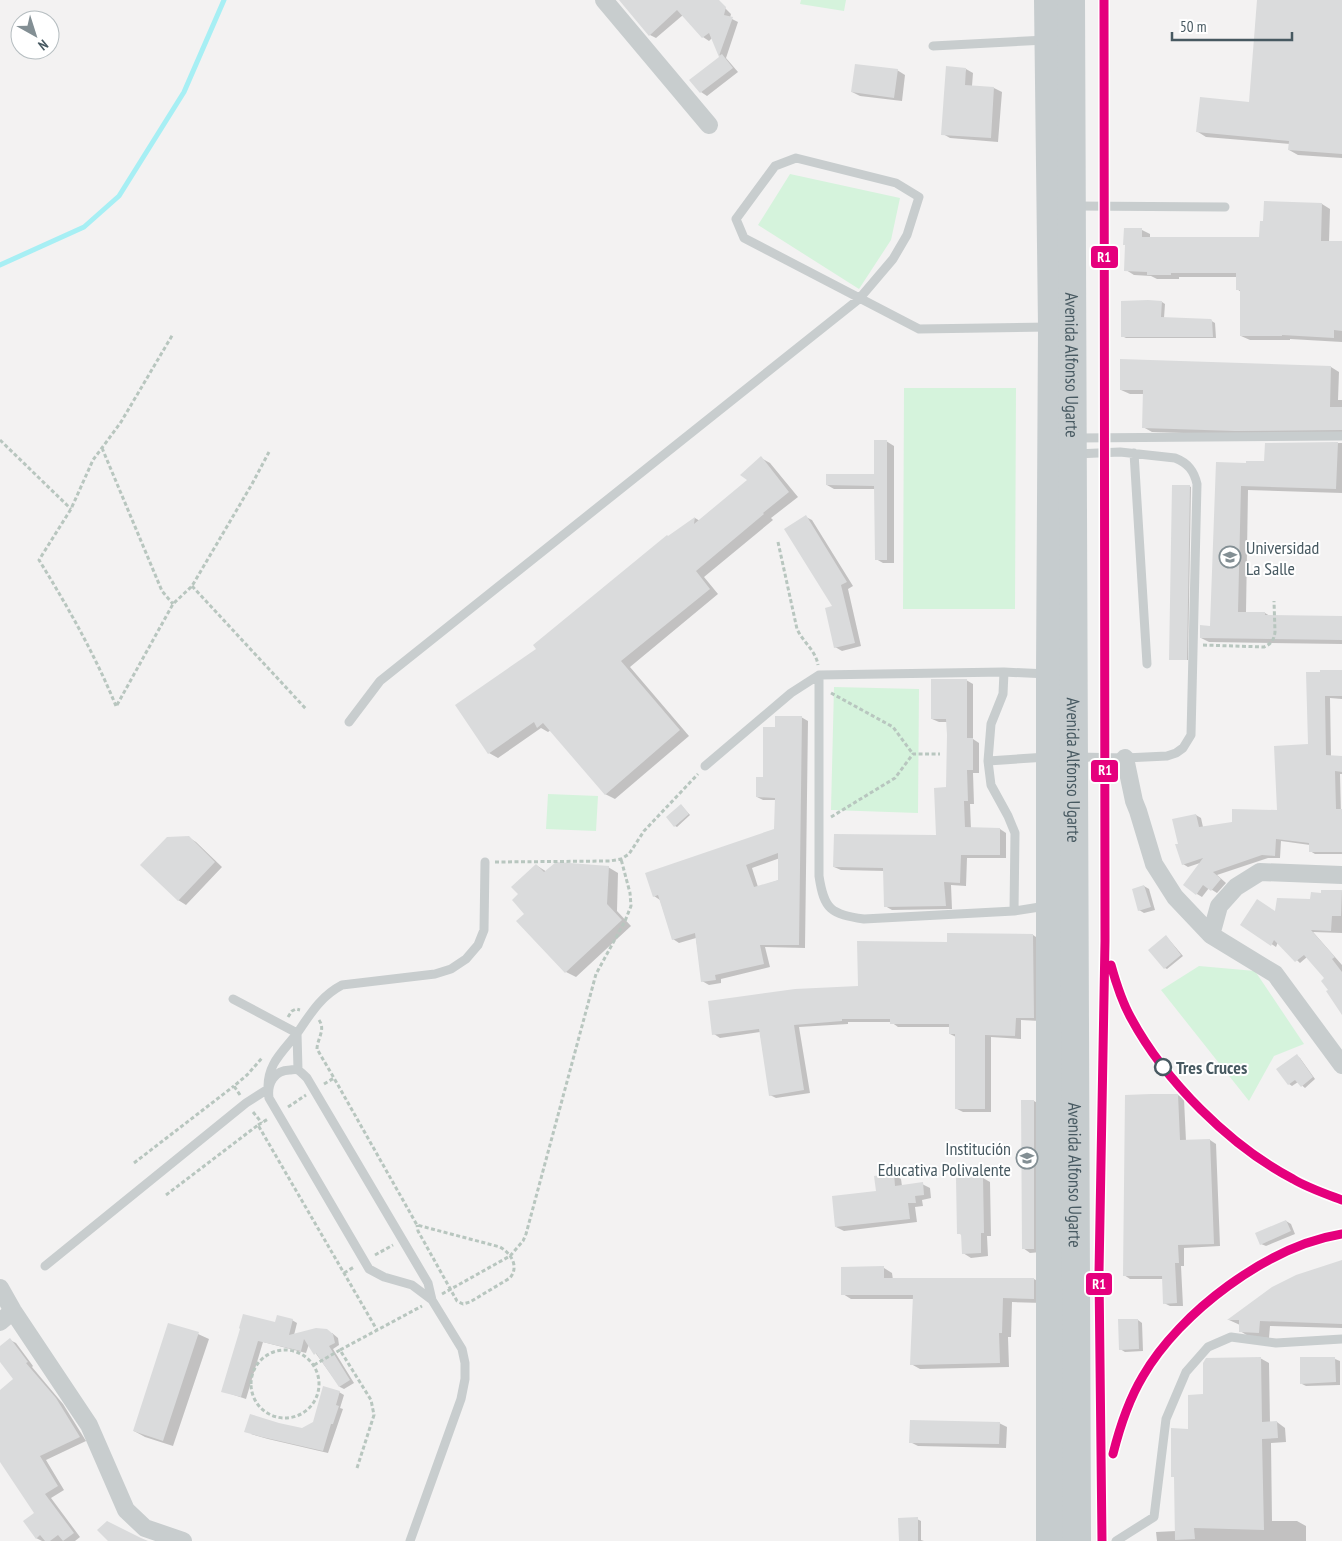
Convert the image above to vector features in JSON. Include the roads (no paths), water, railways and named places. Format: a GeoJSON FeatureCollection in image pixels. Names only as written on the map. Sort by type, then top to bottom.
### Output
{"type":"FeatureCollection","features":[{"type":"Feature","properties":{"kind":"main road","name":"Avenida Alfonso Ugarte"},"geometry":{"type":"LineString","coordinates":[[1048,0],[1060,39]]}},
{"type":"Feature","properties":{"kind":"main road","name":"Avenida Alfonso Ugarte"},"geometry":{"type":"LineString","coordinates":[[1071,0],[1060,39],[1062,757],[1063,905],[1077,1541]]}},
{"type":"Feature","properties":{"kind":"main road","name":"Avenida Alfonso Ugarte"},"geometry":{"type":"LineString","coordinates":[[1050,1541],[1063,905]]}},
{"type":"Feature","properties":{"kind":"street"},"geometry":{"type":"LineString","coordinates":[[604,0],[708,125]]}},
{"type":"Feature","properties":{"kind":"street"},"geometry":{"type":"LineString","coordinates":[[1125,758],[1134,801],[1154,864],[1174,897],[1211,935],[1275,974],[1342,1065]]}},
{"type":"Feature","properties":{"kind":"street"},"geometry":{"type":"LineString","coordinates":[[1211,935],[1219,906],[1236,887],[1260,872],[1342,875]]}},
{"type":"Feature","properties":{"kind":"street"},"geometry":{"type":"LineString","coordinates":[[0,1288],[6,1317],[89,1425],[126,1510],[145,1528],[183,1541]]}},
{"type":"Feature","properties":{"kind":"lane"},"geometry":{"type":"LineString","coordinates":[[933,46],[1060,39]]}},
{"type":"Feature","properties":{"kind":"lane"},"geometry":{"type":"LineString","coordinates":[[349,722],[380,681],[859,298],[892,259],[907,235],[919,197],[896,182],[796,158],[775,166],[736,219],[744,238],[859,298],[919,329],[1062,326]]}},
{"type":"Feature","properties":{"kind":"lane"},"geometry":{"type":"LineString","coordinates":[[1060,206],[1225,207]]}},
{"type":"Feature","properties":{"kind":"lane"},"geometry":{"type":"LineString","coordinates":[[1062,447],[1342,436]]}},
{"type":"Feature","properties":{"kind":"lane"},"geometry":{"type":"LineString","coordinates":[[988,761],[1062,757],[1125,758],[1168,756],[1183,748],[1191,735],[1196,476],[1183,461],[1176,458],[1062,447]]}},
{"type":"Feature","properties":{"kind":"lane"},"geometry":{"type":"LineString","coordinates":[[1134,453],[1147,664]]}},
{"type":"Feature","properties":{"kind":"lane"},"geometry":{"type":"LineString","coordinates":[[705,766],[791,693],[819,676],[1004,672],[1062,674]]}},
{"type":"Feature","properties":{"kind":"lane"},"geometry":{"type":"LineString","coordinates":[[1004,672],[1003,694],[991,724],[988,761],[991,785],[1015,833],[1014,911]]}},
{"type":"Feature","properties":{"kind":"lane"},"geometry":{"type":"LineString","coordinates":[[819,676],[819,876],[822,893],[828,908],[844,916],[864,919],[1014,911],[1063,905]]}},
{"type":"Feature","properties":{"kind":"lane"},"geometry":{"type":"LineString","coordinates":[[432,1300],[412,1286],[376,1274],[369,1269],[269,1098],[267,1077],[280,1052],[297,1033],[318,1003],[330,992],[342,985],[435,974],[451,969],[466,958],[478,945],[484,930],[485,862]]}},
{"type":"Feature","properties":{"kind":"lane"},"geometry":{"type":"LineString","coordinates":[[233,999],[297,1033]]}},
{"type":"Feature","properties":{"kind":"lane"},"geometry":{"type":"LineString","coordinates":[[297,1033],[298,1070]]}},
{"type":"Feature","properties":{"kind":"lane"},"geometry":{"type":"LineString","coordinates":[[45,1266],[246,1103],[268,1089],[271,1081],[277,1074],[287,1070],[298,1070],[307,1078],[428,1283],[432,1300],[462,1349],[465,1379],[461,1399],[410,1541]]}},
{"type":"Feature","properties":{"kind":"lane"},"geometry":{"type":"LineString","coordinates":[[1116,1541],[1154,1517],[1166,1419],[1186,1372],[1208,1347],[1230,1337],[1276,1343],[1342,1339]]}},
{"type":"Feature","properties":{"kind":"waterway"},"geometry":{"type":"LineString","coordinates":[[0,265],[84,227],[119,196],[184,92],[224,0]]}},
{"type":"Feature","properties":{"kind":"place","name":"Universidad La Salle"},"geometry":{"type":"Point","coordinates":[1230,557]}},
{"type":"Feature","properties":{"kind":"place","name":"Tres Cruces"},"geometry":{"type":"Point","coordinates":[1163,1067]}},
{"type":"Feature","properties":{"kind":"place","name":"Institución Educativa Polivalente"},"geometry":{"type":"Point","coordinates":[1027,1158]}}]}
